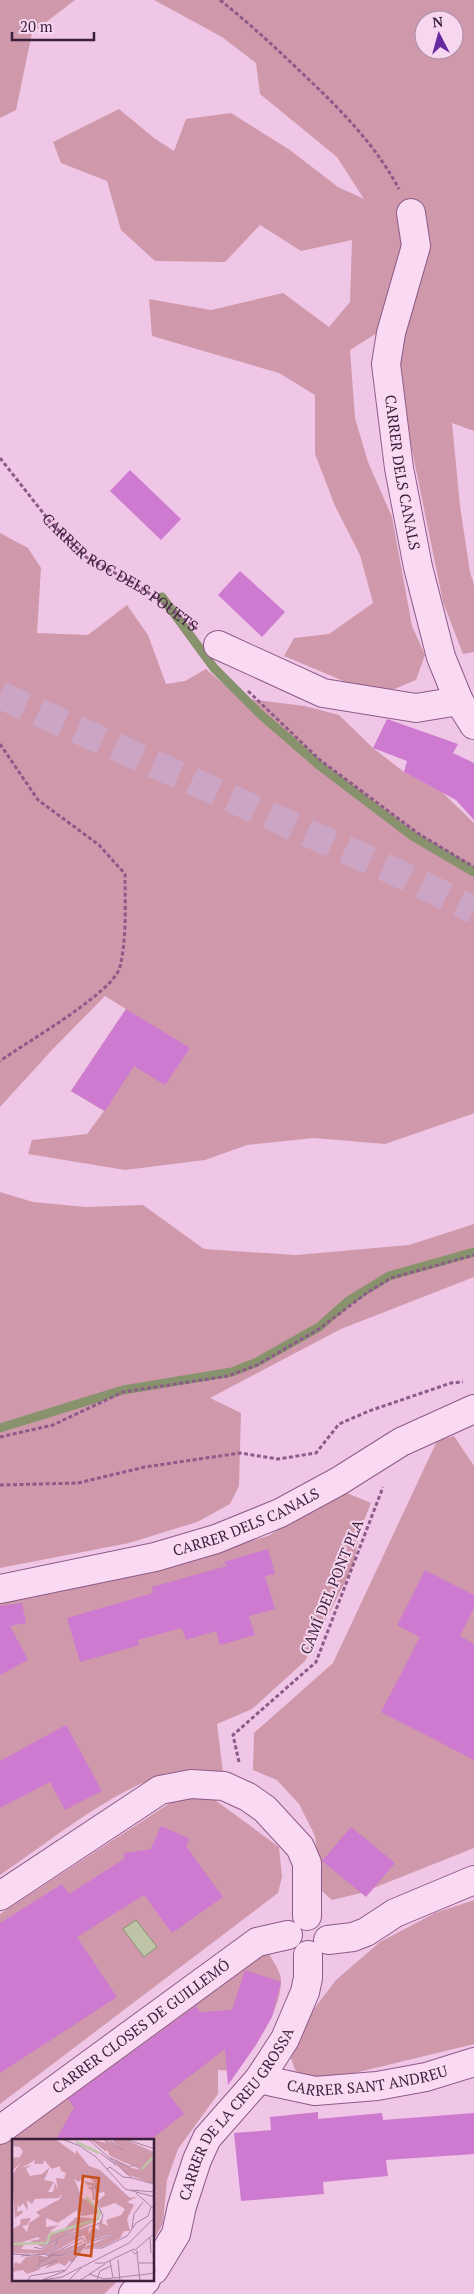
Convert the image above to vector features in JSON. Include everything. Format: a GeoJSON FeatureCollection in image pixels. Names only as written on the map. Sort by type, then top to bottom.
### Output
{"type":"FeatureCollection","features":[{"type":"Feature","properties":{"kind":"street","name":"CARRER DELS CANALS"},"geometry":{"type":"LineString","coordinates":[[411,213],[416,246],[391,333],[386,364],[399,468],[418,567],[441,657],[459,701],[474,725]]}},
{"type":"Feature","properties":{"kind":"street"},"geometry":{"type":"LineString","coordinates":[[218,645],[323,692],[416,708],[459,701]]}},
{"type":"Feature","properties":{"kind":"street","name":"CARRER DELS CANALS"},"geometry":{"type":"LineString","coordinates":[[0,1589],[155,1557],[216,1539],[280,1513],[339,1481],[401,1442],[474,1409]]}},
{"type":"Feature","properties":{"kind":"street"},"geometry":{"type":"LineString","coordinates":[[0,1896],[160,1790],[191,1784],[224,1786],[248,1797],[265,1809],[300,1847],[306,1863],[307,1916],[301,1917],[292,1924],[288,1935],[292,1947],[297,1952],[366,1932],[394,1913],[474,1880]]}},
{"type":"Feature","properties":{"kind":"street","name":"CARRER DE LA CREU GROSSA"},"geometry":{"type":"LineString","coordinates":[[155,2268],[176,2234],[182,2206],[194,2169],[207,2138],[258,2079],[285,2039],[305,1992],[318,1947],[328,1933],[323,1922],[313,1916],[307,1916]]}},
{"type":"Feature","properties":{"kind":"street","name":"CARRER CLOSES DE GUILLEMÓ"},"geometry":{"type":"LineString","coordinates":[[0,2130],[256,1942],[288,1935]]}},
{"type":"Feature","properties":{"kind":"street","name":"CARRER SANT ANDREU"},"geometry":{"type":"LineString","coordinates":[[258,2079],[315,2091],[377,2086],[474,2062]]}},
{"type":"Feature","properties":{"kind":"street"},"geometry":{"type":"LineString","coordinates":[[133,2294],[144,2282]]}},
{"type":"Feature","properties":{"kind":"path"},"geometry":{"type":"LineString","coordinates":[[220,0],[254,26],[346,115],[387,167],[411,213]]}},
{"type":"Feature","properties":{"kind":"path","name":"CARRER ROC DELS POUETS"},"geometry":{"type":"LineString","coordinates":[[0,458],[51,522],[86,557],[142,588],[218,645]]}},
{"type":"Feature","properties":{"kind":"path"},"geometry":{"type":"LineString","coordinates":[[243,686],[320,760],[419,834],[474,868]]}},
{"type":"Feature","properties":{"kind":"path"},"geometry":{"type":"LineString","coordinates":[[0,744],[38,800],[99,845],[125,874],[125,916],[120,969],[93,1000],[0,1060]]}},
{"type":"Feature","properties":{"kind":"path"},"geometry":{"type":"LineString","coordinates":[[0,1437],[54,1425],[123,1392],[228,1376],[257,1364],[319,1329],[368,1292],[391,1278],[474,1255]]}},
{"type":"Feature","properties":{"kind":"path"},"geometry":{"type":"LineString","coordinates":[[0,1485],[78,1483],[146,1467],[240,1453],[278,1459],[316,1453],[340,1424],[369,1411],[451,1383],[466,1382]]}},
{"type":"Feature","properties":{"kind":"path","name":"CAMÍ DEL PONT PLA"},"geometry":{"type":"LineString","coordinates":[[248,1797],[233,1734],[316,1662],[384,1486]]}},
{"type":"Feature","properties":{"kind":"shaded area"},"geometry":{"type":"Polygon","coordinates":[[[0,0],[75,0],[32,33],[16,110],[0,118],[0,0]]]}},
{"type":"Feature","properties":{"kind":"shaded area"},"geometry":{"type":"Polygon","coordinates":[[[154,0],[474,0],[474,431],[452,423],[460,506],[470,572],[474,585],[474,652],[463,654],[443,602],[399,386],[393,323],[350,350],[355,418],[368,462],[392,517],[412,626],[425,655],[416,680],[387,692],[365,690],[284,656],[294,638],[329,634],[373,603],[360,555],[335,506],[315,454],[315,395],[279,373],[152,336],[149,299],[211,310],[283,293],[329,327],[350,302],[352,240],[301,251],[260,225],[225,262],[155,261],[121,230],[107,181],[61,163],[53,142],[119,109],[154,138],[174,151],[186,119],[231,113],[290,150],[338,187],[364,199],[337,157],[260,94],[256,63],[222,37],[154,0]]]}},
{"type":"Feature","properties":{"kind":"shaded area"},"geometry":{"type":"Polygon","coordinates":[[[0,533],[28,548],[41,568],[37,633],[88,635],[127,605],[148,635],[166,684],[185,681],[206,669],[240,698],[305,706],[339,715],[373,748],[404,772],[443,793],[474,823],[474,1113],[385,1144],[314,1138],[247,1145],[205,1160],[125,1170],[28,1154],[32,1140],[87,1134],[104,1111],[71,1091],[126,1009],[105,996],[0,1107],[0,533]]]}},
{"type":"Feature","properties":{"kind":"shaded area"},"geometry":{"type":"Polygon","coordinates":[[[0,1192],[33,1202],[86,1207],[143,1205],[204,1249],[296,1255],[409,1245],[474,1224],[474,1277],[341,1329],[210,1398],[241,1413],[239,1486],[230,1504],[197,1522],[129,1543],[0,1568],[0,1192]]]}},
{"type":"Feature","properties":{"kind":"shaded area"},"geometry":{"type":"Polygon","coordinates":[[[454,1436],[474,1466],[474,1848],[361,1893],[332,1900],[321,1890],[315,1836],[299,1804],[277,1780],[253,1770],[254,1733],[333,1663],[437,1441],[454,1436]]]}},
{"type":"Feature","properties":{"kind":"shaded area"},"geometry":{"type":"Polygon","coordinates":[[[342,1491],[371,1503],[359,1533],[354,1564],[305,1661],[252,1709],[217,1724],[223,1772],[176,1772],[162,1775],[141,1784],[99,1806],[0,1875],[0,1604],[17,1598],[135,1573],[268,1536],[342,1491]]]}},
{"type":"Feature","properties":{"kind":"shaded area"},"geometry":{"type":"Polygon","coordinates":[[[197,1794],[215,1800],[279,1847],[282,1877],[278,1893],[0,2104],[0,1914],[176,1799],[197,1794]]]}},
{"type":"Feature","properties":{"kind":"shaded area"},"geometry":{"type":"Polygon","coordinates":[[[474,1900],[474,2044],[334,2078],[303,2077],[295,2070],[291,2058],[304,2022],[336,1980],[380,1942],[435,1913],[474,1900]]]}},
{"type":"Feature","properties":{"kind":"shaded area"},"geometry":{"type":"Polygon","coordinates":[[[136,1920],[157,1947],[144,1957],[123,1929],[136,1920]]]}},
{"type":"Feature","properties":{"kind":"shaded area"},"geometry":{"type":"Polygon","coordinates":[[[269,1954],[281,1979],[276,2007],[265,2030],[237,2071],[218,2070],[218,2094],[178,2149],[167,2180],[163,2223],[155,2238],[155,2139],[12,2139],[12,2282],[117,2282],[104,2294],[0,2294],[0,2145],[259,1955],[269,1954]]]}},
{"type":"Feature","properties":{"kind":"building"},"geometry":{"type":"Polygon","coordinates":[[[130,470],[181,519],[161,540],[110,491],[130,470]]]}},
{"type":"Feature","properties":{"kind":"building"},"geometry":{"type":"Polygon","coordinates":[[[240,571],[285,612],[262,637],[218,595],[240,571]]]}},
{"type":"Feature","properties":{"kind":"building"},"geometry":{"type":"Polygon","coordinates":[[[387,719],[458,744],[453,753],[474,763],[474,820],[456,800],[404,772],[407,761],[373,748],[387,719]]]}},
{"type":"Feature","properties":{"kind":"building"},"geometry":{"type":"Polygon","coordinates":[[[126,1009],[190,1048],[165,1085],[134,1066],[105,1111],[71,1091],[126,1009]]]}},
{"type":"Feature","properties":{"kind":"building"},"geometry":{"type":"Polygon","coordinates":[[[268,1549],[275,1574],[265,1576],[275,1609],[249,1616],[255,1635],[220,1645],[216,1631],[186,1640],[182,1628],[138,1640],[139,1645],[80,1662],[67,1618],[153,1593],[152,1587],[227,1566],[224,1562],[268,1549]]]}},
{"type":"Feature","properties":{"kind":"building"},"geometry":{"type":"Polygon","coordinates":[[[425,1570],[474,1595],[474,1608],[460,1636],[474,1644],[474,1760],[381,1712],[420,1637],[397,1625],[425,1570]]]}},
{"type":"Feature","properties":{"kind":"building"},"geometry":{"type":"Polygon","coordinates":[[[22,1603],[26,1623],[10,1626],[28,1660],[0,1675],[0,1606],[22,1603]]]}},
{"type":"Feature","properties":{"kind":"building"},"geometry":{"type":"Polygon","coordinates":[[[66,1725],[102,1791],[65,1810],[50,1782],[0,1808],[0,1761],[66,1725]]]}},
{"type":"Feature","properties":{"kind":"building"},"geometry":{"type":"Polygon","coordinates":[[[161,1826],[190,1839],[186,1846],[223,1897],[172,1933],[144,1895],[77,1937],[117,1997],[0,2073],[0,1923],[62,1884],[69,1894],[124,1859],[124,1853],[151,1849],[161,1826]]]}},
{"type":"Feature","properties":{"kind":"building"},"geometry":{"type":"Polygon","coordinates":[[[351,1827],[395,1863],[366,1897],[322,1861],[351,1827]]]}},
{"type":"Feature","properties":{"kind":"building"},"geometry":{"type":"Polygon","coordinates":[[[245,1970],[281,1982],[272,2017],[256,2045],[228,2085],[225,2049],[168,2093],[184,2114],[151,2139],[57,2139],[74,2107],[68,2099],[196,2006],[200,2012],[232,2010],[245,1970]]]}},
{"type":"Feature","properties":{"kind":"building"},"geometry":{"type":"Polygon","coordinates":[[[318,2112],[318,2119],[382,2113],[383,2120],[474,2113],[474,2154],[386,2160],[388,2176],[323,2182],[324,2194],[241,2201],[234,2133],[271,2130],[270,2117],[318,2112]]]}},
{"type":"Feature","properties":{"kind":"waterway"},"geometry":{"type":"LineString","coordinates":[[162,597],[214,668],[260,714],[320,766],[411,835],[474,872]]}},
{"type":"Feature","properties":{"kind":"waterway"},"geometry":{"type":"LineString","coordinates":[[0,1428],[123,1390],[232,1372],[257,1362],[319,1327],[348,1301],[389,1276],[474,1252]]}},
{"type":"Feature","properties":{"kind":"tunnel"},"geometry":{"type":"LineString","coordinates":[[0,695],[400,874],[474,910]]}}]}
